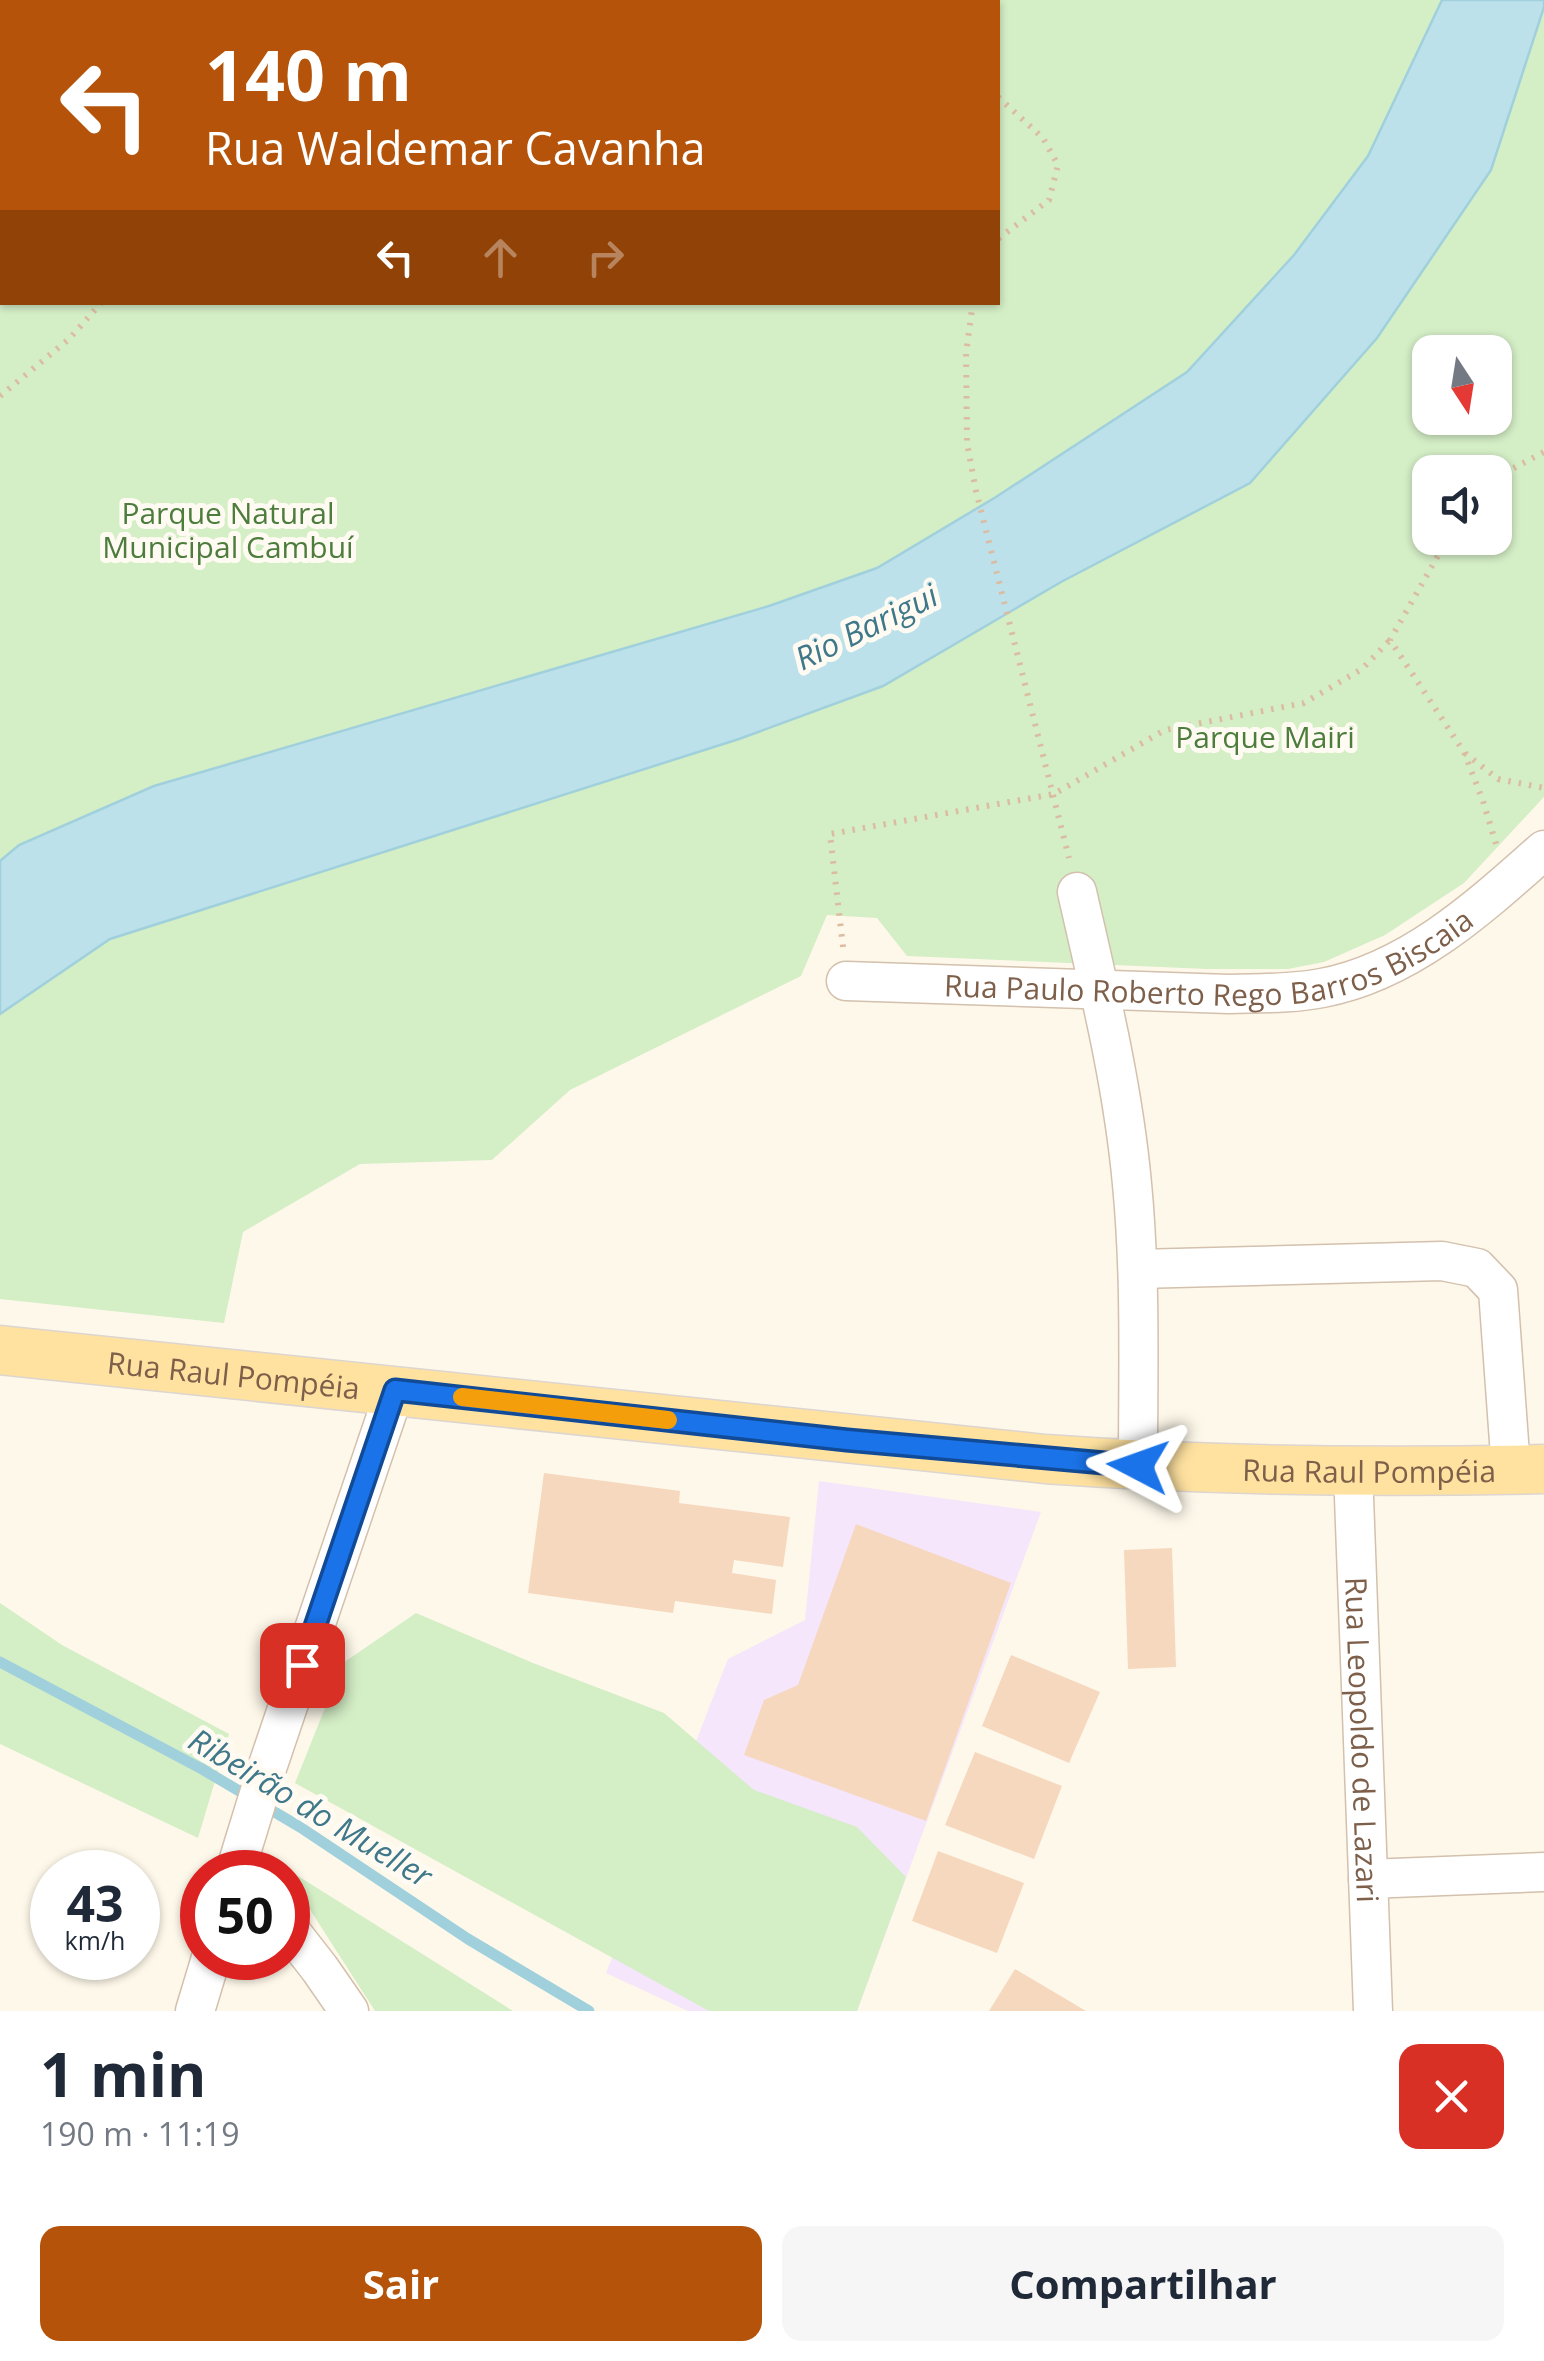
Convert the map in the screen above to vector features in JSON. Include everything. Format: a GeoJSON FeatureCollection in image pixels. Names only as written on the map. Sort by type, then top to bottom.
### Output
{"type":"FeatureCollection","features":[{"type":"Feature","properties":{"kind":"main road","name":"Rua Raul Pompéia"},"geometry":{"type":"LineString","coordinates":[[0,1350],[847,1440],[1138,1466],[1528,1469]]}},
{"type":"Feature","properties":{"kind":"street","name":"Rua Paulo Roberto Rego Barros Biscaia"},"geometry":{"type":"LineString","coordinates":[[846,981],[1262,993],[1322,988],[1386,967],[1410,954],[1460,920],[1544,850]]}},
{"type":"Feature","properties":{"kind":"street"},"geometry":{"type":"LineString","coordinates":[[1077,892],[1100,990],[1126,1133],[1138,1269],[1138,1466]]}},
{"type":"Feature","properties":{"kind":"street"},"geometry":{"type":"LineString","coordinates":[[1138,1269],[1442,1261],[1477,1268],[1498,1290],[1528,1469]]}},
{"type":"Feature","properties":{"kind":"street"},"geometry":{"type":"LineString","coordinates":[[241,1850],[395,1390]]}},
{"type":"Feature","properties":{"kind":"street","name":"Rua Leopoldo de Lazari"},"geometry":{"type":"LineString","coordinates":[[1352,1470],[1373,2011]]}},
{"type":"Feature","properties":{"kind":"street"},"geometry":{"type":"LineString","coordinates":[[1368,1879],[1544,1872]]}},
{"type":"Feature","properties":{"kind":"street"},"geometry":{"type":"LineString","coordinates":[[310,1956],[348,2011]]}},
{"type":"Feature","properties":{"kind":"street"},"geometry":{"type":"LineString","coordinates":[[195,2011],[204,1980]]}},
{"type":"Feature","properties":{"kind":"path"},"geometry":{"type":"LineString","coordinates":[[1000,99],[1043,138],[1058,165],[1048,200],[1000,237]]}},
{"type":"Feature","properties":{"kind":"path"},"geometry":{"type":"LineString","coordinates":[[0,396],[70,339],[99,305]]}},
{"type":"Feature","properties":{"kind":"path"},"geometry":{"type":"LineString","coordinates":[[973,305],[966,354],[967,443],[1077,892]]}},
{"type":"Feature","properties":{"kind":"path"},"geometry":{"type":"LineString","coordinates":[[1512,469],[1544,452]]}},
{"type":"Feature","properties":{"kind":"path"},"geometry":{"type":"LineString","coordinates":[[846,981],[830,834],[1054,794],[1165,730],[1304,703],[1362,669],[1390,640],[1438,555]]}},
{"type":"Feature","properties":{"kind":"path"},"geometry":{"type":"LineString","coordinates":[[1390,640],[1464,752],[1495,839],[1500,888]]}},
{"type":"Feature","properties":{"kind":"path"},"geometry":{"type":"LineString","coordinates":[[1464,752],[1498,779],[1544,788]]}},
{"type":"Feature","properties":{"kind":"shaded area"},"geometry":{"type":"Polygon","coordinates":[[[819,1481],[1041,1512],[857,2011],[688,2011],[606,1973],[728,1659],[805,1620],[819,1481]]]}},
{"type":"Feature","properties":{"kind":"green space","name":"Parque Natural Municipal Cambuí"},"geometry":{"type":"Polygon","coordinates":[[[1000,0],[1442,0],[1368,156],[1294,255],[1187,372],[996,497],[876,568],[769,606],[154,786],[19,845],[0,861],[0,305],[1000,305],[1000,0]]]}},
{"type":"Feature","properties":{"kind":"green space","name":"Parque Mairi"},"geometry":{"type":"Polygon","coordinates":[[[1544,7],[1544,797],[1464,883],[1385,935],[1324,962],[1288,969],[907,956],[877,918],[827,915],[801,976],[570,1090],[492,1160],[360,1164],[243,1232],[224,1323],[0,1299],[0,1014],[110,939],[739,739],[1061,582],[1250,483],[1377,338],[1491,170],[1544,7]]]}},
{"type":"Feature","properties":{"kind":"green space"},"geometry":{"type":"Polygon","coordinates":[[[0,1603],[62,1645],[229,1734],[198,1838],[0,1744],[0,1603]]]}},
{"type":"Feature","properties":{"kind":"green space"},"geometry":{"type":"Polygon","coordinates":[[[416,1613],[664,1713],[754,1790],[857,1827],[906,1877],[857,2011],[709,2011],[295,1783],[343,1663],[416,1613]]]}},
{"type":"Feature","properties":{"kind":"green space"},"geometry":{"type":"Polygon","coordinates":[[[310,1884],[513,2011],[375,2011],[310,1910],[310,1884]]]}},
{"type":"Feature","properties":{"kind":"water","name":"Rio Barigui"},"geometry":{"type":"Polygon","coordinates":[[[1442,0],[1544,0],[1491,170],[1377,338],[1250,483],[1061,582],[883,686],[739,739],[110,939],[0,1014],[0,861],[19,845],[154,786],[769,606],[877,568],[996,497],[1187,372],[1294,255],[1368,156],[1442,0]]]}},
{"type":"Feature","properties":{"kind":"building"},"geometry":{"type":"Polygon","coordinates":[[[544,1473],[680,1491],[679,1503],[790,1517],[783,1567],[734,1560],[732,1573],[776,1580],[772,1614],[675,1601],[673,1613],[528,1593],[544,1473]]]}},
{"type":"Feature","properties":{"kind":"building"},"geometry":{"type":"Polygon","coordinates":[[[856,1524],[1011,1583],[926,1821],[744,1755],[764,1700],[798,1685],[856,1524]]]}},
{"type":"Feature","properties":{"kind":"building"},"geometry":{"type":"Polygon","coordinates":[[[1172,1548],[1176,1667],[1128,1669],[1124,1550],[1172,1548]]]}},
{"type":"Feature","properties":{"kind":"building"},"geometry":{"type":"Polygon","coordinates":[[[1011,1655],[1100,1692],[1069,1763],[982,1726],[1011,1655]]]}},
{"type":"Feature","properties":{"kind":"building"},"geometry":{"type":"Polygon","coordinates":[[[975,1752],[1062,1786],[1034,1859],[945,1825],[975,1752]]]}},
{"type":"Feature","properties":{"kind":"building"},"geometry":{"type":"Polygon","coordinates":[[[938,1851],[1024,1883],[997,1953],[912,1921],[938,1851]]]}},
{"type":"Feature","properties":{"kind":"building"},"geometry":{"type":"Polygon","coordinates":[[[1015,1969],[1086,2011],[989,2011],[1015,1969]]]}},
{"type":"Feature","properties":{"kind":"waterway","name":"Ribeirão do Mueller"},"geometry":{"type":"LineString","coordinates":[[0,1662],[202,1769],[300,1827],[468,1939],[589,2011]]}},
{"type":"Feature","properties":{"kind":"slow traffic"},"geometry":{"type":"LineString","coordinates":[[462,1397],[668,1420]]}},
{"type":"Feature","properties":{"kind":"route"},"geometry":{"type":"LineString","coordinates":[[302,1665],[395,1390],[847,1440],[1138,1466]]}}]}
